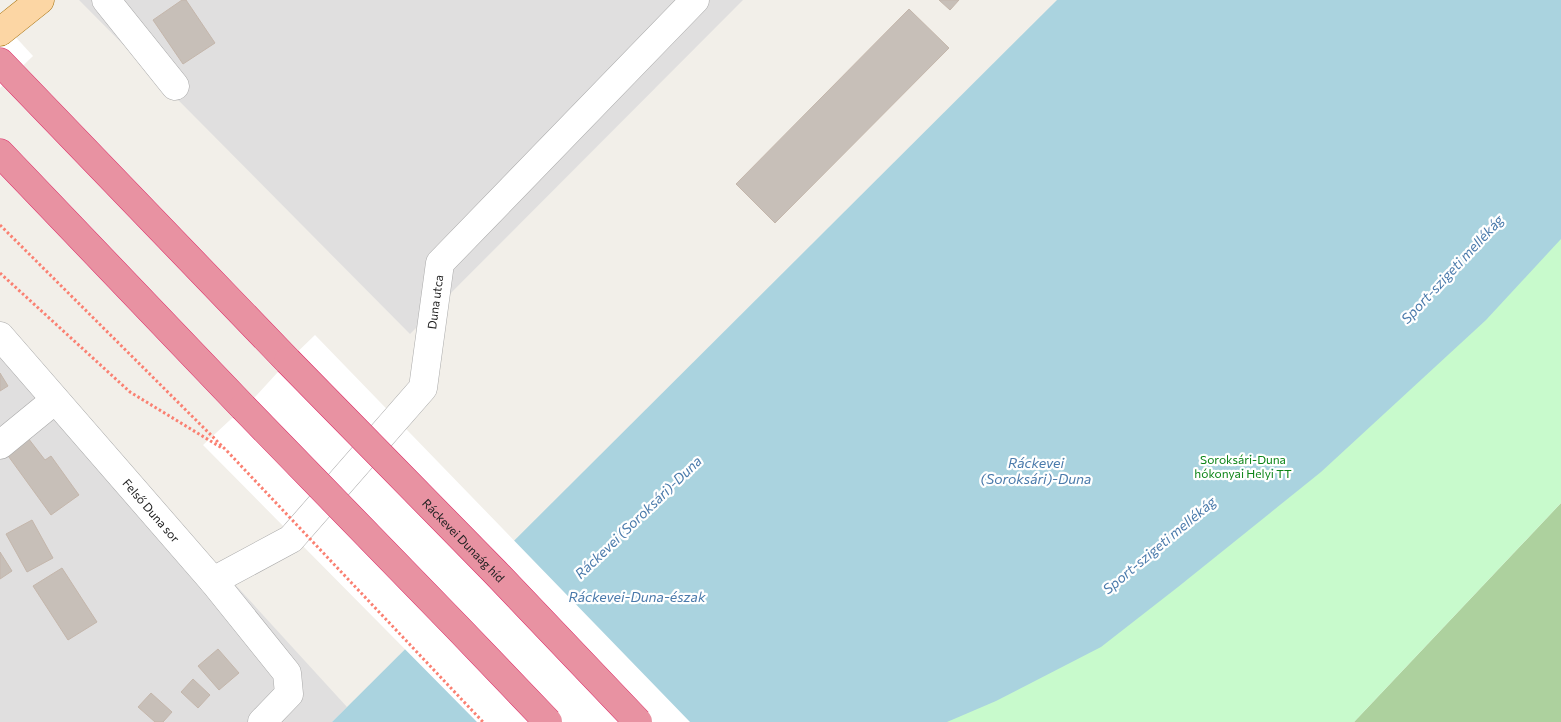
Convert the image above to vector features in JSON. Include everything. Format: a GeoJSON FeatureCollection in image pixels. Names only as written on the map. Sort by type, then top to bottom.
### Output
{"type":"FeatureCollection","features":[{"type":"Feature","properties":{"kind":"highway","name":"Ráckevei Dunaág híd"},"geometry":{"type":"LineString","coordinates":[[7,69],[638,722]]}},
{"type":"Feature","properties":{"kind":"highway"},"geometry":{"type":"LineString","coordinates":[[0,153],[243,408],[548,722]]}},
{"type":"Feature","properties":{"kind":"main road"},"geometry":{"type":"LineString","coordinates":[[0,32],[40,0]]}},
{"type":"Feature","properties":{"kind":"street"},"geometry":{"type":"LineString","coordinates":[[106,0],[175,86]]}},
{"type":"Feature","properties":{"kind":"street","name":"Duna utca"},"geometry":{"type":"LineString","coordinates":[[213,581],[291,539],[423,388],[440,263],[696,0]]}},
{"type":"Feature","properties":{"kind":"street","name":"Felső Duna sor"},"geometry":{"type":"LineString","coordinates":[[0,336],[213,581],[287,673],[289,694],[262,722]]}},
{"type":"Feature","properties":{"kind":"street"},"geometry":{"type":"LineString","coordinates":[[0,445],[55,400]]}},
{"type":"Feature","properties":{"kind":"path"},"geometry":{"type":"LineString","coordinates":[[0,224],[227,451],[483,722]]}},
{"type":"Feature","properties":{"kind":"path"},"geometry":{"type":"LineString","coordinates":[[0,273],[130,392],[227,451]]}},
{"type":"Feature","properties":{"kind":"shaded area"},"geometry":{"type":"Polygon","coordinates":[[[79,0],[743,0],[410,334],[79,0]]]}},
{"type":"Feature","properties":{"kind":"shaded area"},"geometry":{"type":"Polygon","coordinates":[[[0,327],[347,707],[332,722],[0,722],[0,327]]]}},
{"type":"Feature","properties":{"kind":"green space","name":"Soroksári-Duna hókonyai Helyi TT"},"geometry":{"type":"Polygon","coordinates":[[[1561,0],[1561,503],[1354,722],[758,722],[1561,0]]]}},
{"type":"Feature","properties":{"kind":"green space"},"geometry":{"type":"Polygon","coordinates":[[[1561,503],[1561,722],[1354,722],[1561,503]]]}},
{"type":"Feature","properties":{"kind":"water"},"geometry":{"type":"Polygon","coordinates":[[[1057,0],[1561,0],[1561,239],[1486,320],[1321,472],[1178,587],[1101,647],[996,701],[947,722],[332,722],[1057,0]]]}},
{"type":"Feature","properties":{"kind":"pier"},"geometry":{"type":"Polygon","coordinates":[[[0,20],[33,56],[0,88],[0,20]]]}},
{"type":"Feature","properties":{"kind":"pier"},"geometry":{"type":"Polygon","coordinates":[[[315,335],[690,722],[477,722],[203,445],[256,396],[315,335]]]}},
{"type":"Feature","properties":{"kind":"building"},"geometry":{"type":"Polygon","coordinates":[[[182,0],[186,0],[215,43],[183,64],[153,20],[182,0]]]}},
{"type":"Feature","properties":{"kind":"building"},"geometry":{"type":"Polygon","coordinates":[[[939,0],[959,0],[950,10],[939,0]]]}},
{"type":"Feature","properties":{"kind":"building"},"geometry":{"type":"Polygon","coordinates":[[[909,9],[949,48],[775,223],[736,184],[909,9]]]}},
{"type":"Feature","properties":{"kind":"building"},"geometry":{"type":"Polygon","coordinates":[[[0,373],[8,386],[0,391],[0,373]]]}},
{"type":"Feature","properties":{"kind":"building"},"geometry":{"type":"Polygon","coordinates":[[[28,438],[45,460],[51,456],[79,495],[51,515],[6,453],[28,438]]]}},
{"type":"Feature","properties":{"kind":"building"},"geometry":{"type":"Polygon","coordinates":[[[32,520],[53,558],[27,572],[6,534],[32,520]]]}},
{"type":"Feature","properties":{"kind":"building"},"geometry":{"type":"Polygon","coordinates":[[[0,552],[12,571],[0,579],[0,552]]]}},
{"type":"Feature","properties":{"kind":"building"},"geometry":{"type":"Polygon","coordinates":[[[62,568],[97,622],[68,640],[33,586],[62,568]]]}},
{"type":"Feature","properties":{"kind":"building"},"geometry":{"type":"Polygon","coordinates":[[[218,649],[239,673],[219,690],[198,666],[218,649]]]}},
{"type":"Feature","properties":{"kind":"building"},"geometry":{"type":"Polygon","coordinates":[[[193,679],[210,695],[198,708],[181,692],[193,679]]]}},
{"type":"Feature","properties":{"kind":"building"},"geometry":{"type":"Polygon","coordinates":[[[151,693],[172,712],[163,722],[155,722],[138,707],[151,693]]]}},
{"type":"Feature","properties":{"kind":"water label","name":"Sport-szigeti mellékág"},"geometry":{"type":"Point","coordinates":[1452,269]}},
{"type":"Feature","properties":{"kind":"water label","name":"Ráckevei (Soroksári)-Duna"},"geometry":{"type":"Point","coordinates":[1036,470]}},
{"type":"Feature","properties":{"kind":"water label","name":"Ráckevei (Soroksári)-Duna"},"geometry":{"type":"Point","coordinates":[638,517]}},
{"type":"Feature","properties":{"kind":"water label","name":"Sport-szigeti mellékág"},"geometry":{"type":"Point","coordinates":[1159,545]}},
{"type":"Feature","properties":{"kind":"water label","name":"Ráckevei-Duna-észak"},"geometry":{"type":"Point","coordinates":[637,596]}}]}
